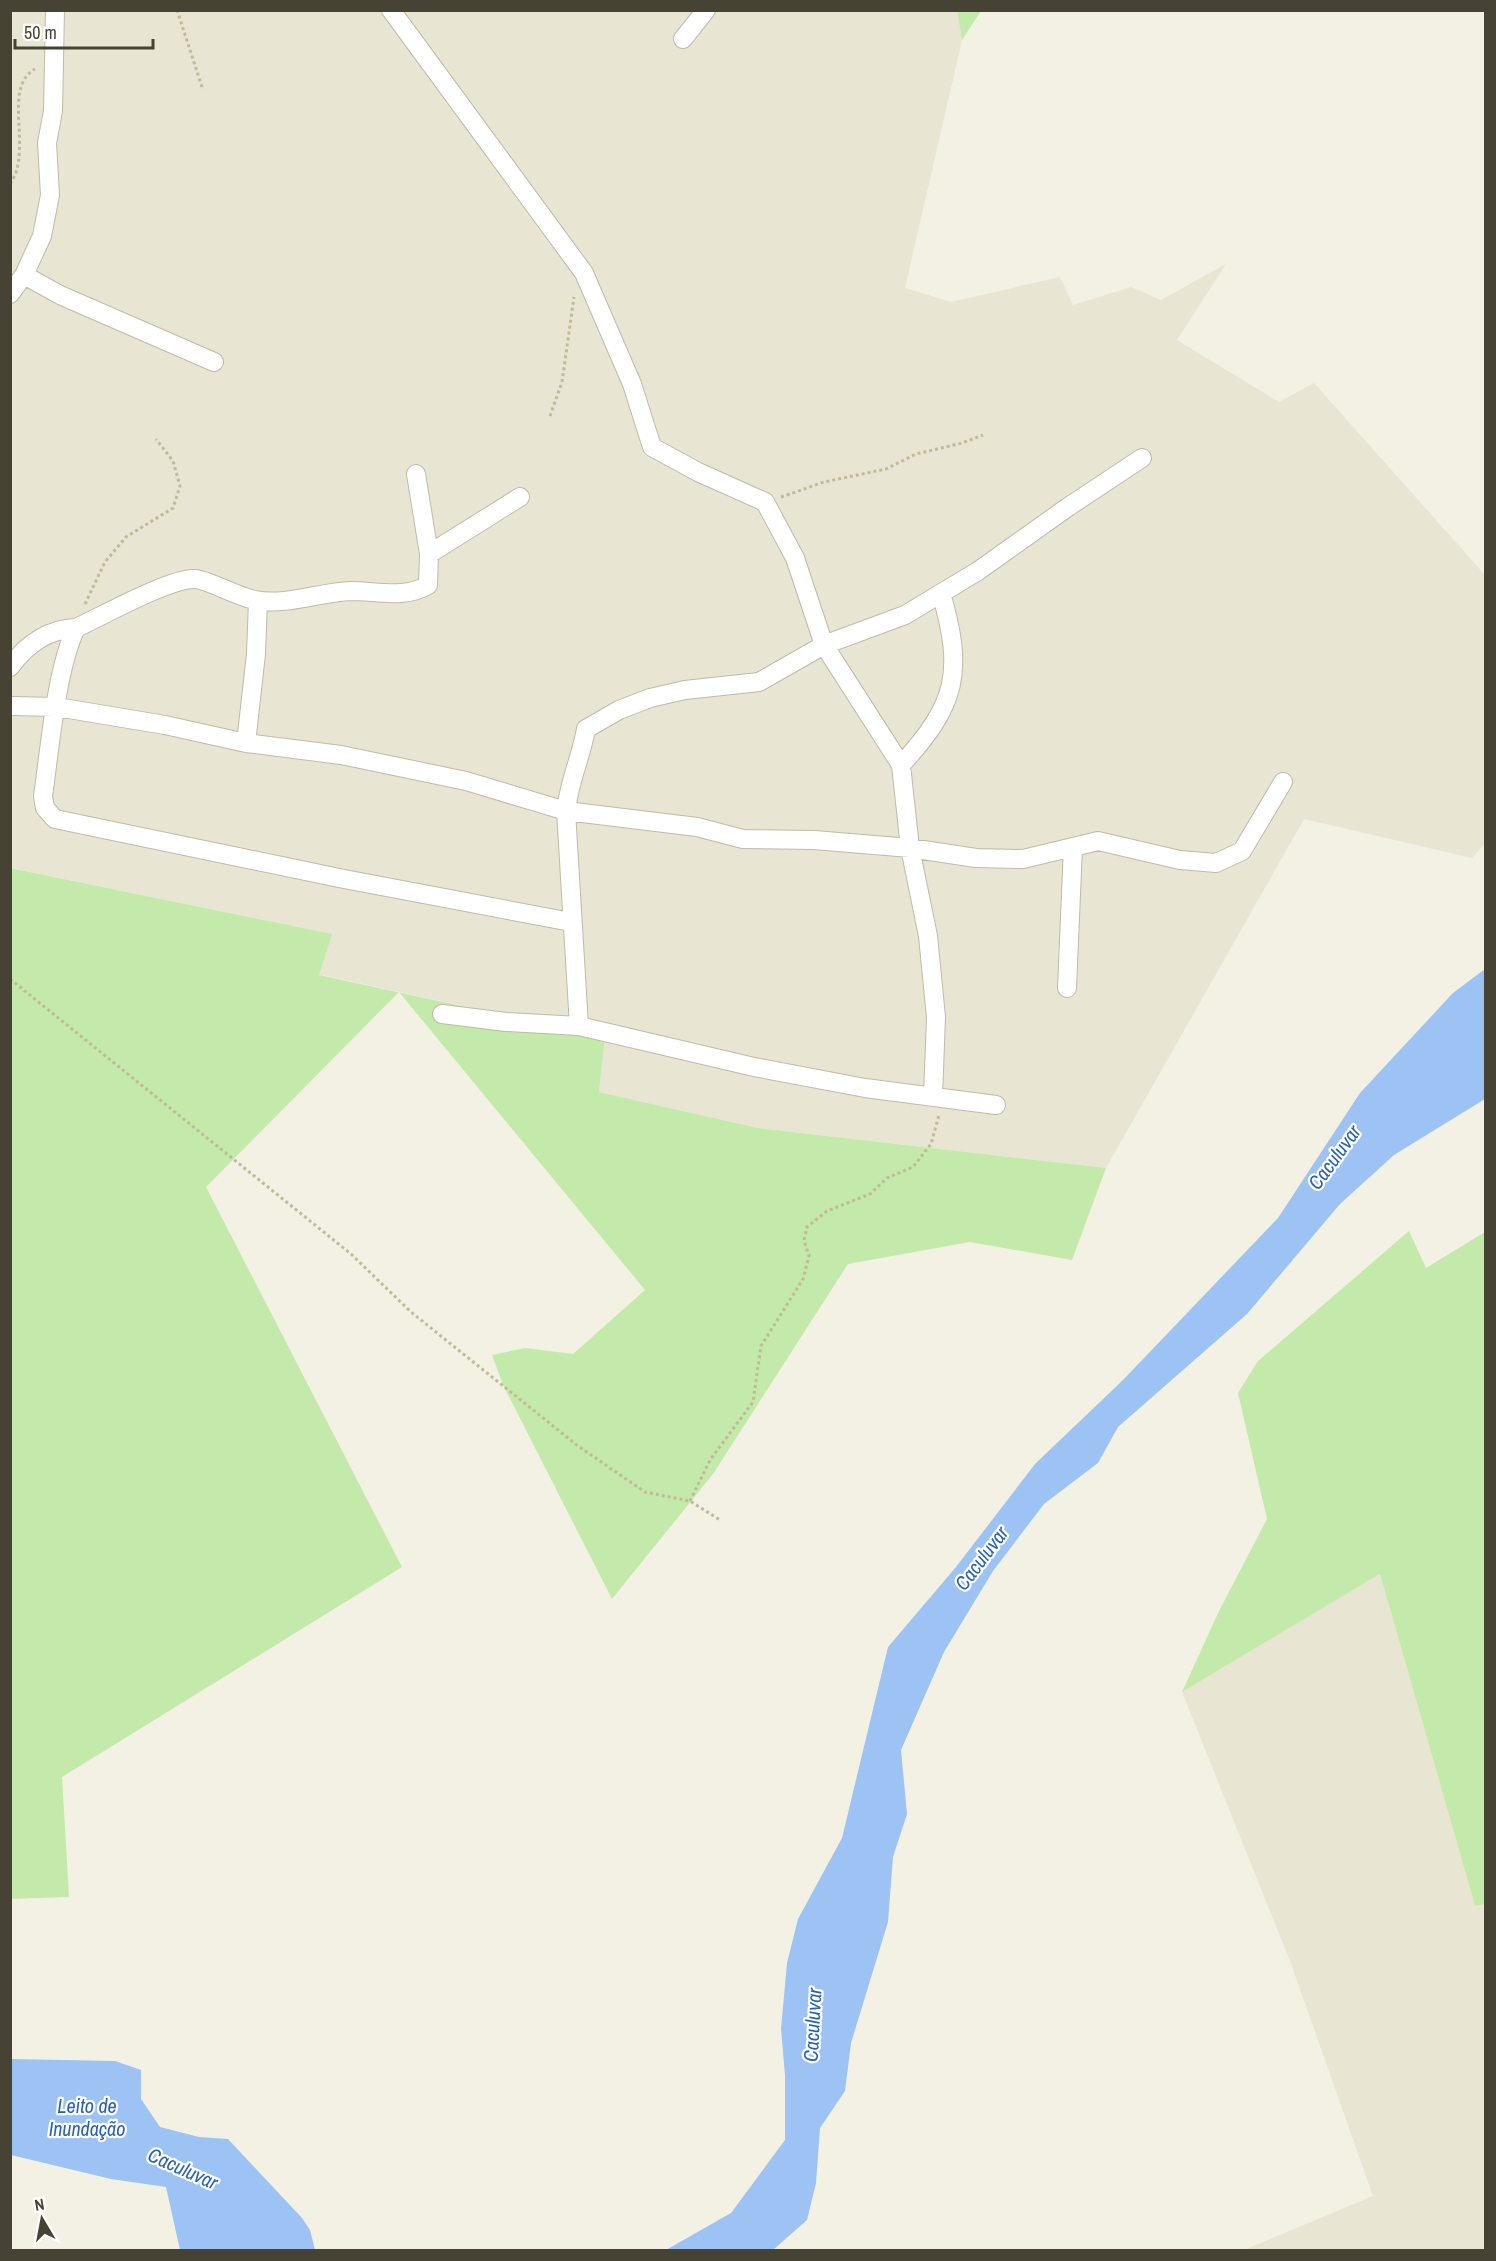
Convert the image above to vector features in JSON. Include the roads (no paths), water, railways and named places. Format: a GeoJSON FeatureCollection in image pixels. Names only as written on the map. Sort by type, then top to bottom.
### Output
{"type":"FeatureCollection","features":[{"type":"Feature","properties":{"kind":"street"},"geometry":{"type":"LineString","coordinates":[[10,294],[24,275],[42,236],[50,195],[47,143],[53,111],[55,10]]}},
{"type":"Feature","properties":{"kind":"street"},"geometry":{"type":"LineString","coordinates":[[391,10],[584,273],[632,384],[652,447],[698,472],[765,502],[795,558],[824,645],[901,765],[910,848],[928,936],[935,1005],[937,1097]]}},
{"type":"Feature","properties":{"kind":"street"},"geometry":{"type":"LineString","coordinates":[[683,39],[706,10]]}},
{"type":"Feature","properties":{"kind":"street"},"geometry":{"type":"LineString","coordinates":[[24,275],[60,295],[214,362]]}},
{"type":"Feature","properties":{"kind":"street"},"geometry":{"type":"LineString","coordinates":[[579,1026],[566,810],[568,784],[583,746],[586,729],[619,710],[650,698],[686,690],[759,682],[824,645],[905,615],[978,571],[1142,458]]}},
{"type":"Feature","properties":{"kind":"street"},"geometry":{"type":"LineString","coordinates":[[10,668],[22,651],[42,638],[61,629],[76,628],[156,590],[195,579],[233,595],[258,601],[295,599],[317,594],[351,591],[417,591],[428,585],[429,554],[416,474]]}},
{"type":"Feature","properties":{"kind":"street"},"geometry":{"type":"LineString","coordinates":[[429,554],[520,497]]}},
{"type":"Feature","properties":{"kind":"street"},"geometry":{"type":"LineString","coordinates":[[901,765],[928,735],[946,702],[955,669],[950,623],[941,593]]}},
{"type":"Feature","properties":{"kind":"street"},"geometry":{"type":"LineString","coordinates":[[246,743],[256,654],[258,601]]}},
{"type":"Feature","properties":{"kind":"street"},"geometry":{"type":"LineString","coordinates":[[76,628],[70,641],[57,707],[43,796],[45,808],[55,819],[344,879],[571,921]]}},
{"type":"Feature","properties":{"kind":"street"},"geometry":{"type":"LineString","coordinates":[[10,706],[57,707],[165,725],[246,743],[341,755],[466,781],[566,810],[697,827],[742,839],[814,840],[910,848],[976,858],[1023,859],[1098,841],[1180,860],[1216,863],[1242,851],[1283,782]]}},
{"type":"Feature","properties":{"kind":"street"},"geometry":{"type":"LineString","coordinates":[[1067,988],[1073,847]]}},
{"type":"Feature","properties":{"kind":"street"},"geometry":{"type":"LineString","coordinates":[[442,1014],[506,1023],[579,1026],[754,1067],[865,1088],[996,1105]]}},
{"type":"Feature","properties":{"kind":"water","name":"Caculuvar"},"geometry":{"type":"Polygon","coordinates":[[[1485,969],[1485,1099],[1394,1155],[1340,1204],[1247,1314],[1118,1427],[1098,1463],[1044,1504],[993,1571],[944,1652],[901,1750],[907,1814],[893,1857],[888,1922],[851,2043],[845,2091],[820,2128],[816,2183],[807,2220],[773,2250],[666,2250],[731,2213],[785,2140],[785,2075],[781,2029],[787,1963],[798,1919],[842,1838],[888,1647],[956,1567],[1035,1464],[1123,1380],[1278,1218],[1360,1093],[1453,993],[1485,969]]]}},
{"type":"Feature","properties":{"kind":"water","name":"Leito de Inundação"},"geometry":{"type":"Polygon","coordinates":[[[10,2059],[115,2061],[141,2070],[141,2099],[160,2127],[199,2137],[228,2139],[302,2218],[310,2230],[315,2250],[180,2250],[166,2187],[111,2179],[11,2155],[10,2059]]]}}]}
